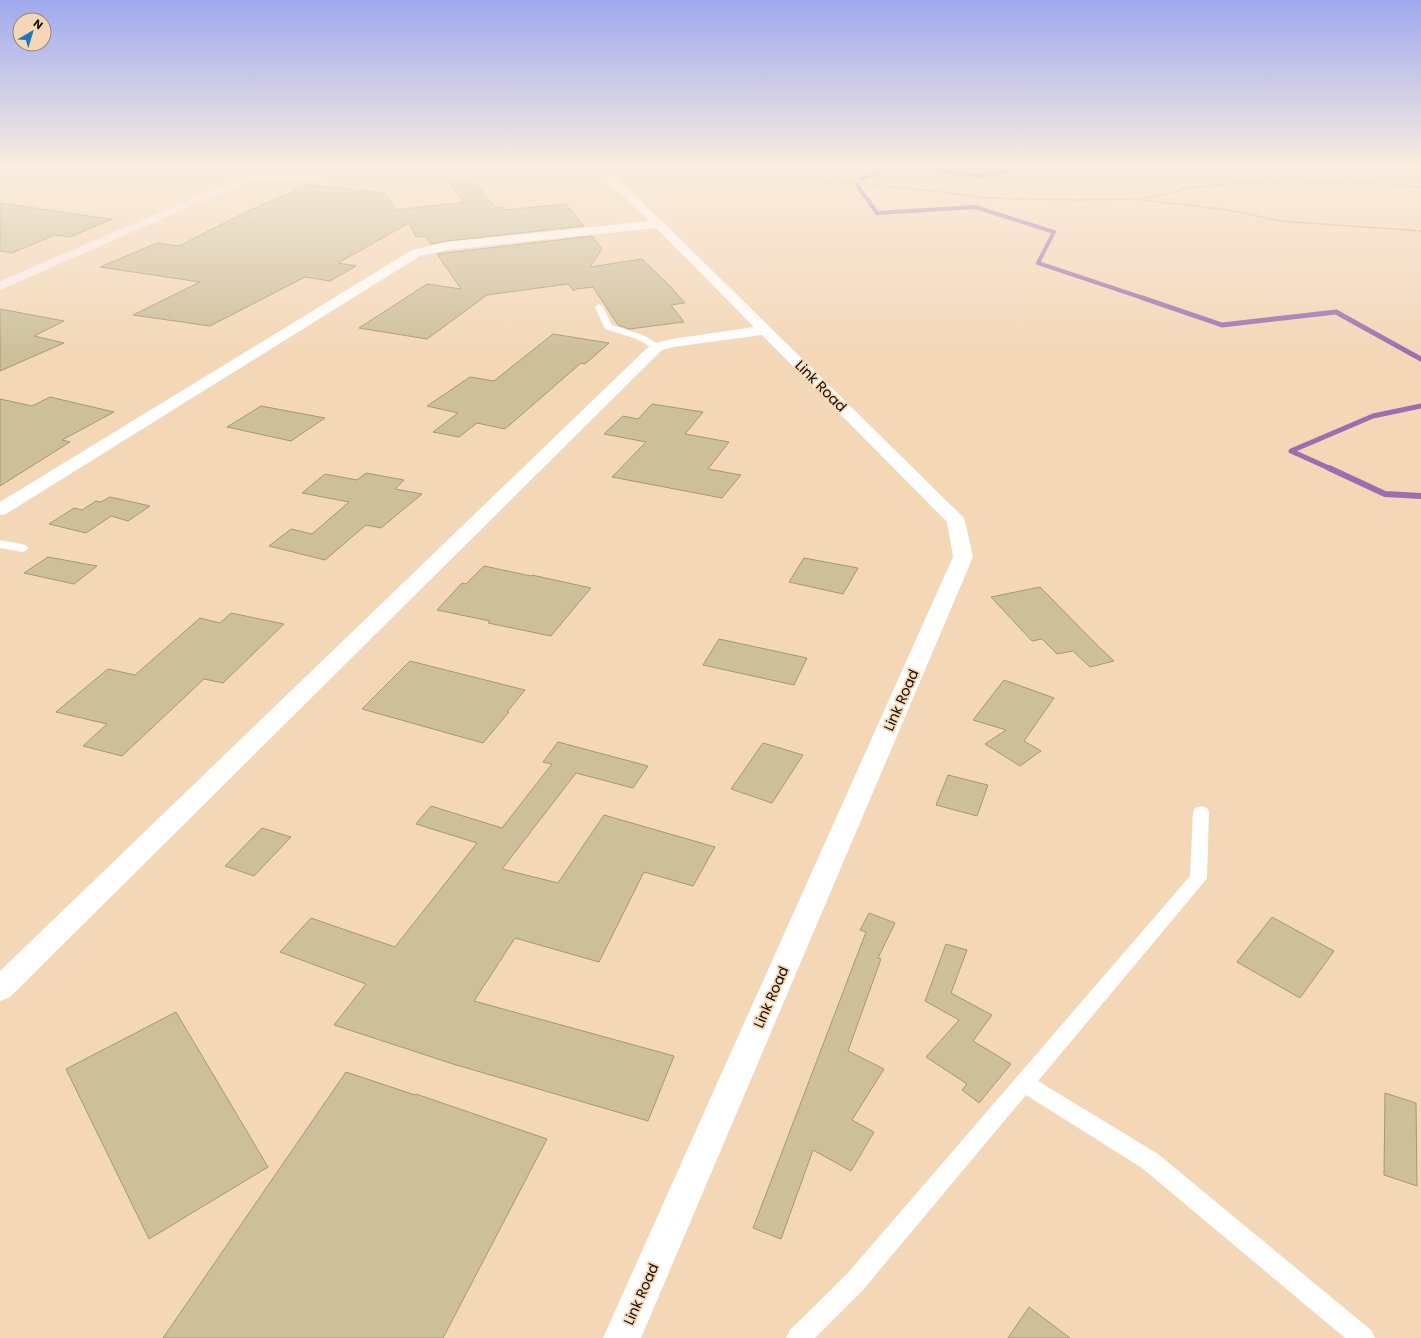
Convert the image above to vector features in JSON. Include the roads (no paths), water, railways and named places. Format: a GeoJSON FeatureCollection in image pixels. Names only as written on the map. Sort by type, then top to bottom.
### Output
{"type":"FeatureCollection","features":[{"type":"Feature","properties":{"kind":"street"},"geometry":{"type":"LineString","coordinates":[[0,286],[130,229]]}},
{"type":"Feature","properties":{"kind":"street"},"geometry":{"type":"LineString","coordinates":[[0,510],[416,253],[447,246],[607,229]]}},
{"type":"Feature","properties":{"kind":"street","name":"Link Road"},"geometry":{"type":"LineString","coordinates":[[622,1338],[963,557],[956,521],[664,229]]}},
{"type":"Feature","properties":{"kind":"street"},"geometry":{"type":"LineString","coordinates":[[0,989],[658,347],[672,343],[765,330]]}},
{"type":"Feature","properties":{"kind":"lane"},"geometry":{"type":"LineString","coordinates":[[599,307],[608,326],[618,331],[640,337],[658,347]]}},
{"type":"Feature","properties":{"kind":"lane"},"geometry":{"type":"LineString","coordinates":[[0,544],[22,548]]}},
{"type":"Feature","properties":{"kind":"lane"},"geometry":{"type":"LineString","coordinates":[[798,1338],[855,1282],[1198,878],[1201,812]]}},
{"type":"Feature","properties":{"kind":"lane"},"geometry":{"type":"LineString","coordinates":[[1024,1083],[1150,1161],[1363,1338]]}},
{"type":"Feature","properties":{"kind":"waterway"},"geometry":{"type":"LineString","coordinates":[[1046,229],[1054,232],[1038,263],[1143,298]]}},
{"type":"Feature","properties":{"kind":"waterway"},"geometry":{"type":"LineString","coordinates":[[1143,298],[1222,325],[1336,312],[1421,359]]}},
{"type":"Feature","properties":{"kind":"waterway"},"geometry":{"type":"LineString","coordinates":[[1331,469],[1291,451],[1373,416],[1421,406]]}},
{"type":"Feature","properties":{"kind":"waterway"},"geometry":{"type":"LineString","coordinates":[[1329,468],[1385,494],[1421,496]]}}]}
